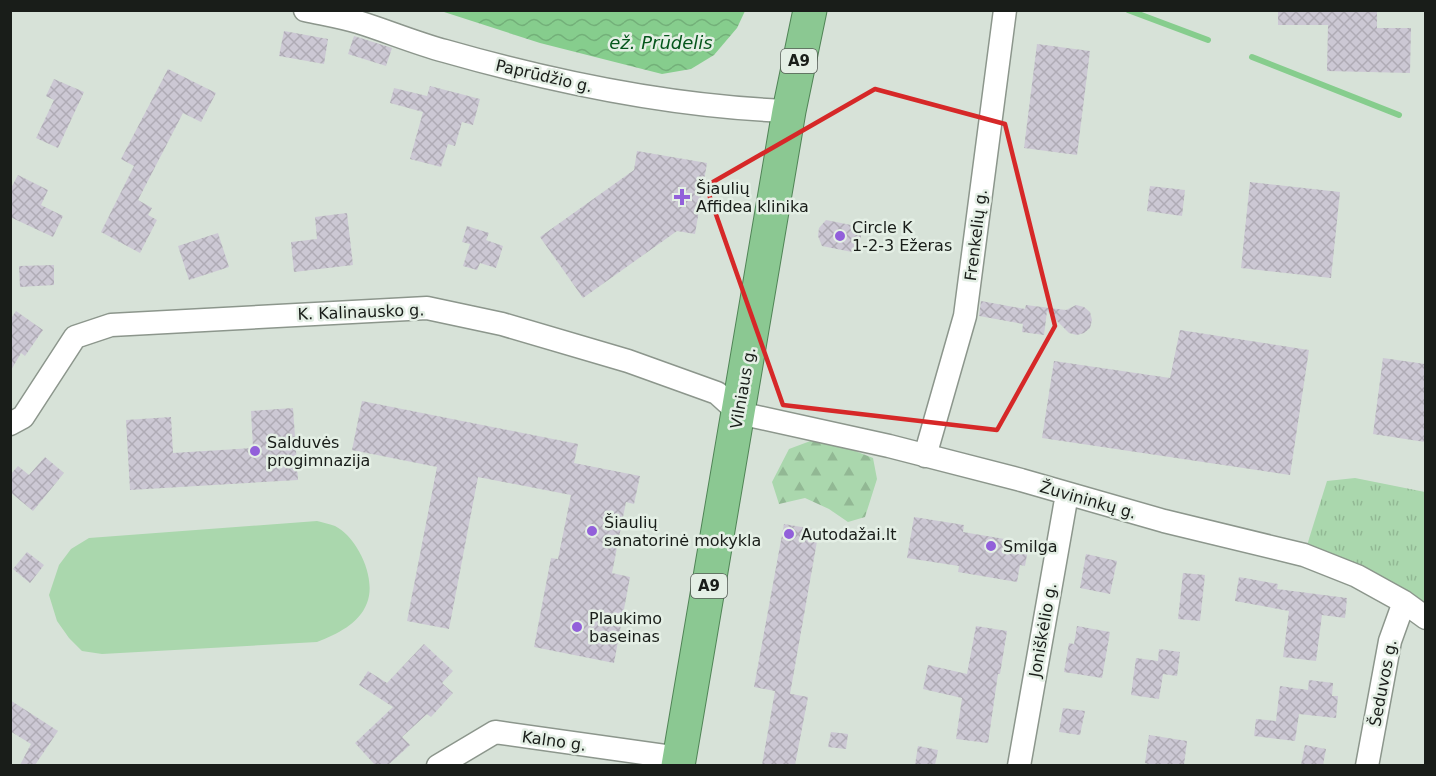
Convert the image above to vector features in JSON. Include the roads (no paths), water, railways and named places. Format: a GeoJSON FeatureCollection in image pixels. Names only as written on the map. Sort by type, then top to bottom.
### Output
{"type":"FeatureCollection","features":[{"type":"Feature","properties":{"kind":"highway","name":"Vilniaus g."},"geometry":{"type":"LineString","coordinates":[[678,762],[789,111],[810,10]]}},
{"type":"Feature","properties":{"kind":"street","name":"Paprūdžio g."},"geometry":{"type":"LineString","coordinates":[[305,10],[356,21],[442,51],[544,78],[592,88],[720,107],[789,111]]}},
{"type":"Feature","properties":{"kind":"street","name":"Frenkelių g."},"geometry":{"type":"LineString","coordinates":[[925,456],[965,316],[1005,10]]}},
{"type":"Feature","properties":{"kind":"street","name":"K. Kalinausko g."},"geometry":{"type":"LineString","coordinates":[[10,424],[23,417],[75,337],[97,329],[195,320],[428,308],[502,324],[628,361],[717,393],[739,413]]}},
{"type":"Feature","properties":{"kind":"street","name":"Žuvininkų g."},"geometry":{"type":"LineString","coordinates":[[739,413],[1021,480],[1164,521],[1304,555],[1357,576],[1404,602],[1425,618]]}},
{"type":"Feature","properties":{"kind":"street","name":"Joniškėlio g."},"geometry":{"type":"LineString","coordinates":[[1019,765],[1067,494]]}},
{"type":"Feature","properties":{"kind":"street","name":"Šeduvos g."},"geometry":{"type":"LineString","coordinates":[[1367,765],[1390,641],[1404,602]]}},
{"type":"Feature","properties":{"kind":"street","name":"Kalno g."},"geometry":{"type":"LineString","coordinates":[[438,765],[495,732],[678,762]]}},
{"type":"Feature","properties":{"kind":"water","name":"ež. Prūdelis"},"geometry":{"type":"Polygon","coordinates":[[[441,11],[745,11],[737,28],[714,55],[691,69],[662,74],[540,43],[441,11]]]}},
{"type":"Feature","properties":{"kind":"waterway"},"geometry":{"type":"LineString","coordinates":[[1128,10],[1208,40]]}},
{"type":"Feature","properties":{"kind":"waterway"},"geometry":{"type":"LineString","coordinates":[[1252,57],[1399,115]]}},
{"type":"Feature","properties":{"kind":"place","name":"Šiaulių Affidea klinika"},"geometry":{"type":"Point","coordinates":[682,197]}},
{"type":"Feature","properties":{"kind":"place","name":"Circle K 1-2-3 Ežeras"},"geometry":{"type":"Point","coordinates":[840,236]}},
{"type":"Feature","properties":{"kind":"place","name":"Salduvės progimnazija"},"geometry":{"type":"Point","coordinates":[255,451]}},
{"type":"Feature","properties":{"kind":"place","name":"Šiaulių sanatorinė mokykla"},"geometry":{"type":"Point","coordinates":[592,531]}},
{"type":"Feature","properties":{"kind":"place","name":"Autodažai.lt"},"geometry":{"type":"Point","coordinates":[789,534]}},
{"type":"Feature","properties":{"kind":"place","name":"Smilga"},"geometry":{"type":"Point","coordinates":[991,546]}},
{"type":"Feature","properties":{"kind":"place","name":"Plaukimo baseinas"},"geometry":{"type":"Point","coordinates":[577,627]}}]}
